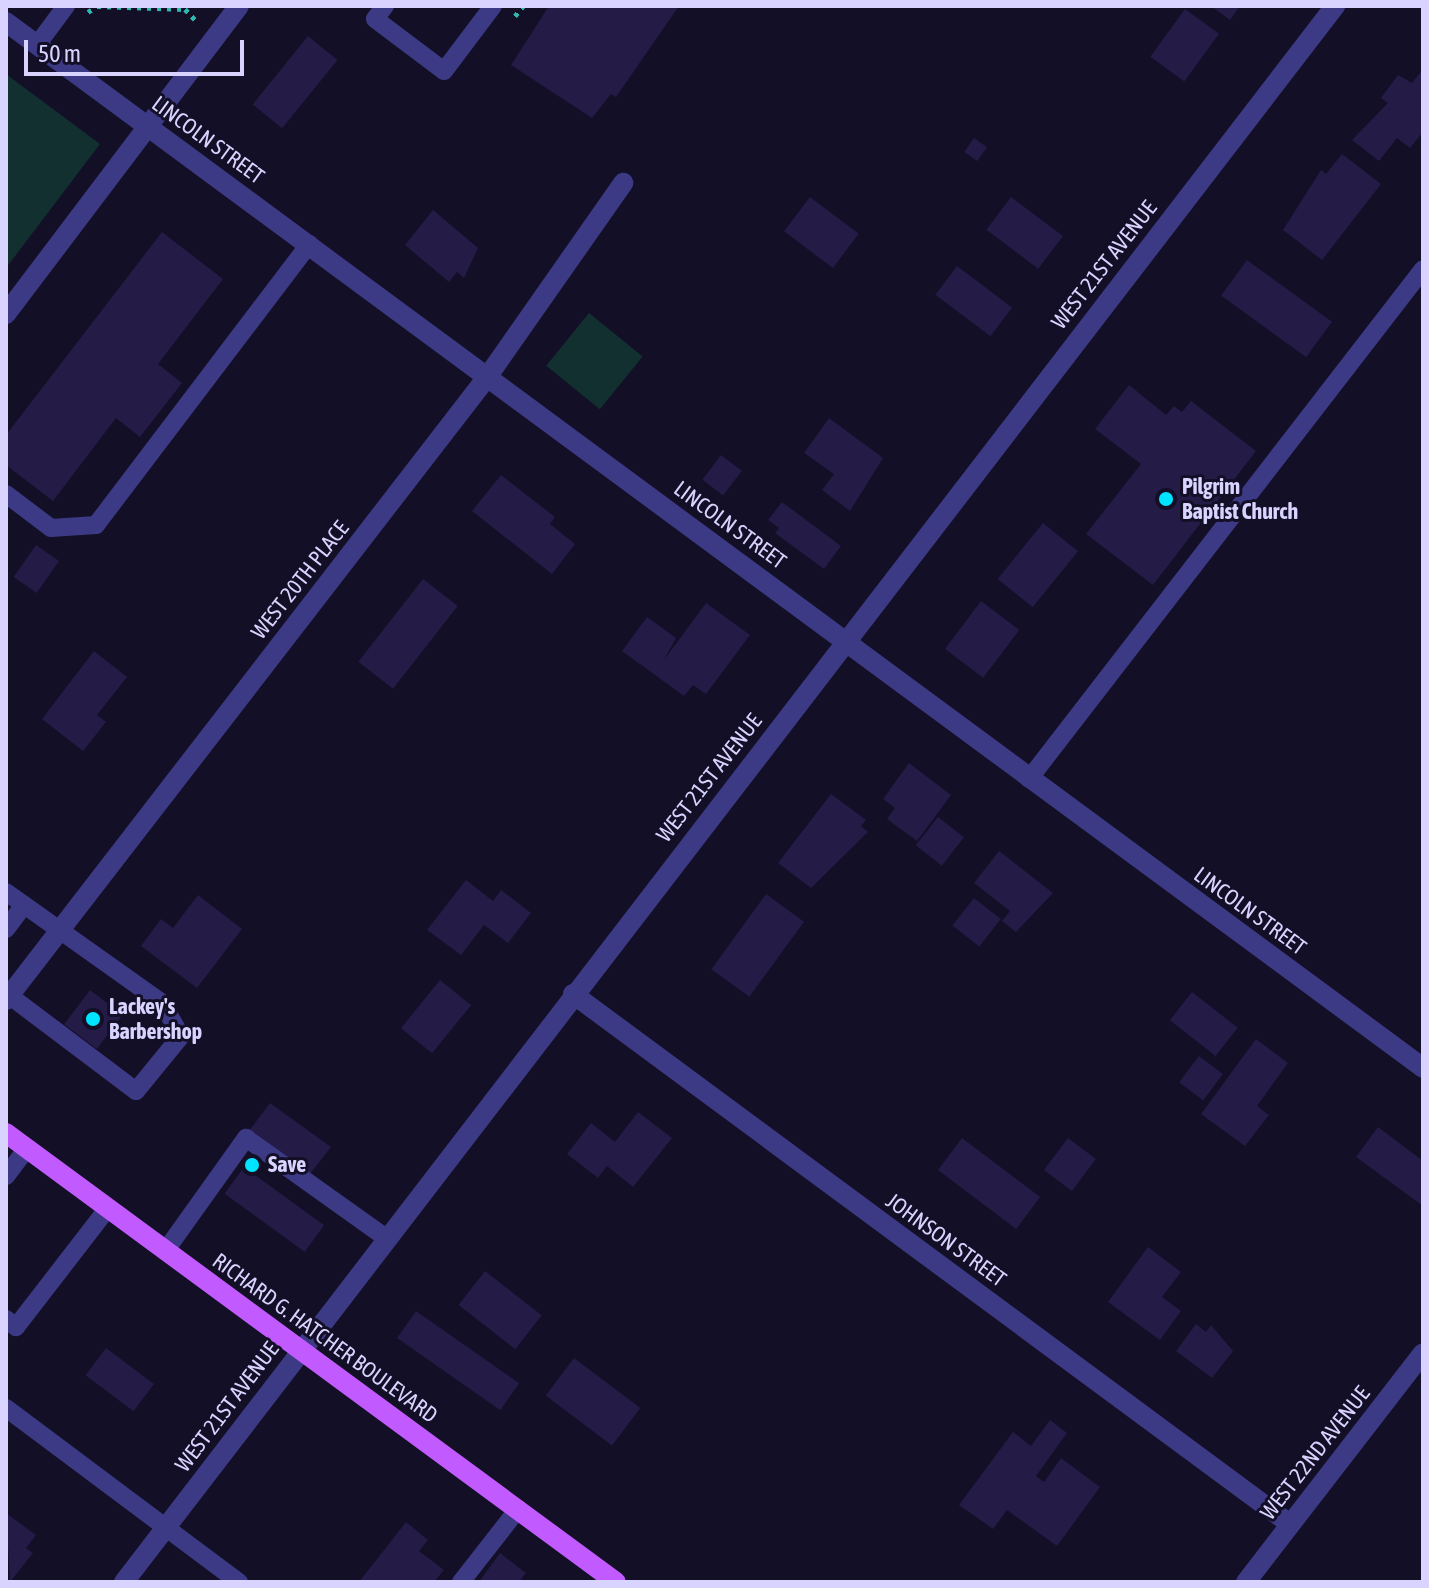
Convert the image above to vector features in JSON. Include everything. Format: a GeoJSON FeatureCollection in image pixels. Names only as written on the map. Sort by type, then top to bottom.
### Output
{"type":"FeatureCollection","features":[{"type":"Feature","properties":{"kind":"main road","name":"RICHARD G. HATCHER BOULEVARD"},"geometry":{"type":"LineString","coordinates":[[6,1133],[616,1582]]}},
{"type":"Feature","properties":{"kind":"street","name":"WEST 21ST AVENUE"},"geometry":{"type":"LineString","coordinates":[[124,1582],[1335,6]]}},
{"type":"Feature","properties":{"kind":"street"},"geometry":{"type":"LineString","coordinates":[[6,314],[148,125],[229,10]]}},
{"type":"Feature","properties":{"kind":"street","name":"LINCOLN STREET"},"geometry":{"type":"LineString","coordinates":[[6,22],[1423,1068]]}},
{"type":"Feature","properties":{"kind":"street","name":"WEST 20TH PLACE"},"geometry":{"type":"LineString","coordinates":[[7,996],[488,376],[623,183]]}},
{"type":"Feature","properties":{"kind":"street","name":"JOHNSON STREET"},"geometry":{"type":"LineString","coordinates":[[573,994],[1290,1524]]}},
{"type":"Feature","properties":{"kind":"street","name":"WEST 22ND AVENUE"},"geometry":{"type":"LineString","coordinates":[[1246,1582],[1423,1353]]}},
{"type":"Feature","properties":{"kind":"lane"},"geometry":{"type":"LineString","coordinates":[[37,45],[66,6]]}},
{"type":"Feature","properties":{"kind":"lane"},"geometry":{"type":"LineString","coordinates":[[385,6],[375,19],[444,71],[493,6]]}},
{"type":"Feature","properties":{"kind":"lane"},"geometry":{"type":"LineString","coordinates":[[6,494],[51,528],[96,525],[309,244]]}},
{"type":"Feature","properties":{"kind":"lane"},"geometry":{"type":"LineString","coordinates":[[1029,779],[1423,269]]}},
{"type":"Feature","properties":{"kind":"lane"},"geometry":{"type":"LineString","coordinates":[[6,892],[162,1003],[181,1036],[165,1063],[136,1091],[7,996]]}},
{"type":"Feature","properties":{"kind":"lane"},"geometry":{"type":"LineString","coordinates":[[6,929],[24,905]]}},
{"type":"Feature","properties":{"kind":"lane"},"geometry":{"type":"LineString","coordinates":[[166,1250],[246,1138],[386,1238]]}},
{"type":"Feature","properties":{"kind":"lane"},"geometry":{"type":"LineString","coordinates":[[6,1176],[27,1148]]}},
{"type":"Feature","properties":{"kind":"lane"},"geometry":{"type":"LineString","coordinates":[[6,1319],[16,1327],[108,1208]]}},
{"type":"Feature","properties":{"kind":"lane"},"geometry":{"type":"LineString","coordinates":[[6,1408],[239,1582]]}},
{"type":"Feature","properties":{"kind":"lane"},"geometry":{"type":"LineString","coordinates":[[461,1582],[518,1509]]}},
{"type":"Feature","properties":{"kind":"path"},"geometry":{"type":"LineString","coordinates":[[84,18],[97,6],[185,9],[197,22]]}},
{"type":"Feature","properties":{"kind":"green space"},"geometry":{"type":"Polygon","coordinates":[[[6,74],[100,144],[6,268],[6,74]]]}},
{"type":"Feature","properties":{"kind":"green space"},"geometry":{"type":"Polygon","coordinates":[[[589,313],[643,356],[600,409],[546,366],[589,313]]]}},
{"type":"Feature","properties":{"kind":"building"},"geometry":{"type":"Polygon","coordinates":[[[549,6],[679,6],[616,97],[611,94],[592,118],[511,65],[549,6]]]}},
{"type":"Feature","properties":{"kind":"building"},"geometry":{"type":"Polygon","coordinates":[[[1211,6],[1240,6],[1230,20],[1211,6]]]}},
{"type":"Feature","properties":{"kind":"building"},"geometry":{"type":"Polygon","coordinates":[[[1185,9],[1219,34],[1184,81],[1150,57],[1185,9]]]}},
{"type":"Feature","properties":{"kind":"building"},"geometry":{"type":"Polygon","coordinates":[[[308,36],[338,60],[282,128],[253,104],[308,36]]]}},
{"type":"Feature","properties":{"kind":"building"},"geometry":{"type":"Polygon","coordinates":[[[1423,69],[1423,132],[1410,148],[1397,138],[1379,161],[1352,140],[1388,103],[1381,98],[1398,75],[1412,83],[1423,69]]]}},
{"type":"Feature","properties":{"kind":"building"},"geometry":{"type":"Polygon","coordinates":[[[974,138],[987,147],[977,161],[964,152],[974,138]]]}},
{"type":"Feature","properties":{"kind":"building"},"geometry":{"type":"Polygon","coordinates":[[[1342,154],[1381,184],[1322,260],[1283,230],[1321,170],[1326,174],[1342,154]]]}},
{"type":"Feature","properties":{"kind":"building"},"geometry":{"type":"Polygon","coordinates":[[[810,197],[859,234],[833,268],[784,231],[810,197]]]}},
{"type":"Feature","properties":{"kind":"building"},"geometry":{"type":"Polygon","coordinates":[[[1011,197],[1063,236],[1038,269],[986,230],[1011,197]]]}},
{"type":"Feature","properties":{"kind":"building"},"geometry":{"type":"Polygon","coordinates":[[[433,210],[478,248],[464,278],[457,272],[449,282],[405,245],[433,210]]]}},
{"type":"Feature","properties":{"kind":"building"},"geometry":{"type":"Polygon","coordinates":[[[162,232],[223,279],[158,364],[182,383],[140,437],[116,418],[53,501],[6,465],[6,435],[162,232]]]}},
{"type":"Feature","properties":{"kind":"building"},"geometry":{"type":"Polygon","coordinates":[[[1247,260],[1332,322],[1306,357],[1221,296],[1247,260]]]}},
{"type":"Feature","properties":{"kind":"building"},"geometry":{"type":"Polygon","coordinates":[[[957,266],[1012,308],[990,336],[935,295],[957,266]]]}},
{"type":"Feature","properties":{"kind":"building","name":"Pilgrim Baptist Church"},"geometry":{"type":"Polygon","coordinates":[[[1129,385],[1166,415],[1174,406],[1182,412],[1191,401],[1256,451],[1153,585],[1086,534],[1141,464],[1095,429],[1129,385]]]}},
{"type":"Feature","properties":{"kind":"building"},"geometry":{"type":"Polygon","coordinates":[[[829,418],[883,458],[850,511],[822,490],[834,474],[804,453],[829,418]]]}},
{"type":"Feature","properties":{"kind":"building"},"geometry":{"type":"Polygon","coordinates":[[[721,455],[742,471],[723,495],[702,480],[721,455]]]}},
{"type":"Feature","properties":{"kind":"building"},"geometry":{"type":"Polygon","coordinates":[[[501,475],[555,517],[550,524],[575,544],[552,574],[472,511],[501,475]]]}},
{"type":"Feature","properties":{"kind":"building"},"geometry":{"type":"Polygon","coordinates":[[[782,502],[841,546],[824,569],[775,533],[779,528],[768,520],[782,502]]]}},
{"type":"Feature","properties":{"kind":"building"},"geometry":{"type":"Polygon","coordinates":[[[1043,523],[1078,551],[1033,607],[998,579],[1043,523]]]}},
{"type":"Feature","properties":{"kind":"building"},"geometry":{"type":"Polygon","coordinates":[[[36,545],[59,561],[37,593],[14,577],[36,545]]]}},
{"type":"Feature","properties":{"kind":"building"},"geometry":{"type":"Polygon","coordinates":[[[423,579],[458,606],[393,689],[358,662],[423,579]]]}},
{"type":"Feature","properties":{"kind":"building"},"geometry":{"type":"Polygon","coordinates":[[[981,601],[1019,630],[983,678],[945,649],[981,601]]]}},
{"type":"Feature","properties":{"kind":"building"},"geometry":{"type":"Polygon","coordinates":[[[706,603],[750,635],[706,694],[693,685],[684,696],[622,651],[647,617],[676,638],[664,660],[706,603]]]}},
{"type":"Feature","properties":{"kind":"building"},"geometry":{"type":"Polygon","coordinates":[[[94,651],[127,677],[97,715],[106,722],[83,751],[42,719],[94,651]]]}},
{"type":"Feature","properties":{"kind":"building"},"geometry":{"type":"Polygon","coordinates":[[[909,763],[951,795],[917,841],[887,819],[895,808],[883,799],[909,763]]]}},
{"type":"Feature","properties":{"kind":"building"},"geometry":{"type":"Polygon","coordinates":[[[831,794],[866,820],[861,826],[868,832],[811,888],[778,863],[831,794]]]}},
{"type":"Feature","properties":{"kind":"building"},"geometry":{"type":"Polygon","coordinates":[[[938,817],[964,837],[942,866],[916,845],[938,817]]]}},
{"type":"Feature","properties":{"kind":"building"},"geometry":{"type":"Polygon","coordinates":[[[999,851],[1053,893],[1016,932],[1002,921],[1010,911],[974,883],[999,851]]]}},
{"type":"Feature","properties":{"kind":"building"},"geometry":{"type":"Polygon","coordinates":[[[466,880],[493,901],[501,890],[531,913],[508,943],[484,925],[461,955],[427,930],[466,880]]]}},
{"type":"Feature","properties":{"kind":"building"},"geometry":{"type":"Polygon","coordinates":[[[766,894],[804,922],[749,997],[711,969],[766,894]]]}},
{"type":"Feature","properties":{"kind":"building"},"geometry":{"type":"Polygon","coordinates":[[[198,895],[242,929],[197,988],[141,946],[161,919],[173,928],[198,895]]]}},
{"type":"Feature","properties":{"kind":"building"},"geometry":{"type":"Polygon","coordinates":[[[974,898],[1001,919],[979,947],[952,926],[974,898]]]}},
{"type":"Feature","properties":{"kind":"building"},"geometry":{"type":"Polygon","coordinates":[[[440,980],[471,1005],[432,1053],[401,1028],[440,980]]]}},
{"type":"Feature","properties":{"kind":"building","name":"Lackey's Barbershop"},"geometry":{"type":"Polygon","coordinates":[[[90,990],[123,1015],[97,1049],[64,1024],[90,990]]]}},
{"type":"Feature","properties":{"kind":"building"},"geometry":{"type":"Polygon","coordinates":[[[1192,992],[1238,1028],[1216,1056],[1170,1020],[1192,992]]]}},
{"type":"Feature","properties":{"kind":"building"},"geometry":{"type":"Polygon","coordinates":[[[1256,1039],[1288,1063],[1257,1106],[1269,1115],[1245,1146],[1201,1114],[1256,1039]]]}},
{"type":"Feature","properties":{"kind":"building"},"geometry":{"type":"Polygon","coordinates":[[[1199,1056],[1223,1074],[1203,1100],[1179,1082],[1199,1056]]]}},
{"type":"Feature","properties":{"kind":"building"},"geometry":{"type":"Polygon","coordinates":[[[270,1103],[331,1147],[310,1174],[246,1135],[270,1103]]]}},
{"type":"Feature","properties":{"kind":"building"},"geometry":{"type":"Polygon","coordinates":[[[638,1112],[672,1138],[633,1187],[607,1166],[598,1178],[567,1154],[591,1123],[615,1142],[638,1112]]]}},
{"type":"Feature","properties":{"kind":"building"},"geometry":{"type":"Polygon","coordinates":[[[1378,1127],[1423,1161],[1423,1206],[1356,1157],[1378,1127]]]}},
{"type":"Feature","properties":{"kind":"building"},"geometry":{"type":"Polygon","coordinates":[[[962,1138],[1040,1197],[1016,1229],[938,1170],[962,1138]]]}},
{"type":"Feature","properties":{"kind":"building"},"geometry":{"type":"Polygon","coordinates":[[[1068,1138],[1096,1159],[1072,1191],[1044,1170],[1068,1138]]]}},
{"type":"Feature","properties":{"kind":"building"},"geometry":{"type":"Polygon","coordinates":[[[244,1167],[324,1225],[305,1252],[225,1194],[244,1167]]]}},
{"type":"Feature","properties":{"kind":"building"},"geometry":{"type":"Polygon","coordinates":[[[1148,1247],[1181,1272],[1162,1297],[1181,1311],[1160,1340],[1108,1302],[1148,1247]]]}},
{"type":"Feature","properties":{"kind":"building"},"geometry":{"type":"Polygon","coordinates":[[[485,1271],[542,1315],[515,1349],[459,1305],[485,1271]]]}},
{"type":"Feature","properties":{"kind":"building"},"geometry":{"type":"Polygon","coordinates":[[[416,1311],[519,1383],[500,1410],[397,1338],[416,1311]]]}},
{"type":"Feature","properties":{"kind":"building"},"geometry":{"type":"Polygon","coordinates":[[[1196,1324],[1206,1332],[1211,1325],[1233,1351],[1212,1378],[1176,1351],[1196,1324]]]}},
{"type":"Feature","properties":{"kind":"building"},"geometry":{"type":"Polygon","coordinates":[[[106,1348],[154,1384],[133,1411],[86,1375],[106,1348]]]}},
{"type":"Feature","properties":{"kind":"building"},"geometry":{"type":"Polygon","coordinates":[[[574,1358],[640,1408],[612,1445],[546,1396],[574,1358]]]}},
{"type":"Feature","properties":{"kind":"building"},"geometry":{"type":"Polygon","coordinates":[[[1050,1420],[1067,1433],[1036,1476],[1044,1482],[1061,1458],[1100,1487],[1057,1546],[1007,1510],[993,1529],[959,1505],[1013,1432],[1031,1446],[1050,1420]]]}},
{"type":"Feature","properties":{"kind":"building"},"geometry":{"type":"Polygon","coordinates":[[[6,1513],[36,1535],[26,1548],[33,1553],[10,1582],[6,1513]]]}},
{"type":"Feature","properties":{"kind":"building"},"geometry":{"type":"Polygon","coordinates":[[[406,1522],[428,1540],[419,1551],[444,1570],[434,1582],[359,1582],[406,1522]]]}},
{"type":"Feature","properties":{"kind":"building"},"geometry":{"type":"Polygon","coordinates":[[[500,1553],[526,1573],[519,1582],[479,1582],[500,1553]]]}},
{"type":"Feature","properties":{"kind":"place","name":"Pilgrim Baptist Church"},"geometry":{"type":"Point","coordinates":[1166,499]}},
{"type":"Feature","properties":{"kind":"place","name":"Lackey's Barbershop"},"geometry":{"type":"Point","coordinates":[93,1019]}},
{"type":"Feature","properties":{"kind":"place","name":"Save"},"geometry":{"type":"Point","coordinates":[252,1165]}}]}
